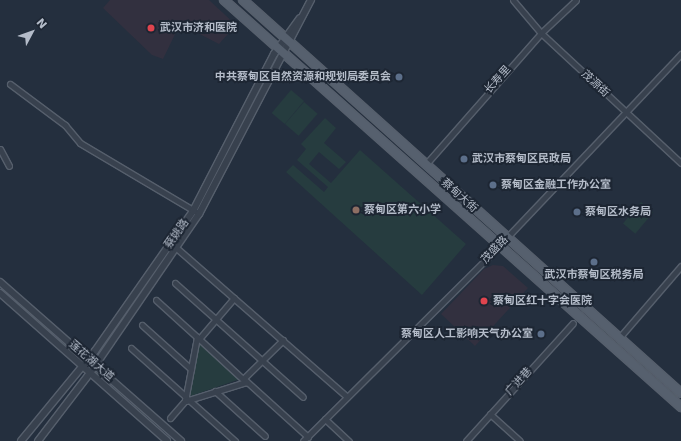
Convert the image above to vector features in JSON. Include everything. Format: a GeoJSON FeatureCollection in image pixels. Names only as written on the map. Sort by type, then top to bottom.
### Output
{"type":"FeatureCollection","features":[{"type":"Feature","properties":{"kind":"main road","name":"蔡甸大街"},"geometry":{"type":"LineString","coordinates":[[224,0],[681,407]]}},
{"type":"Feature","properties":{"kind":"main road","name":"蔡甸大街"},"geometry":{"type":"LineString","coordinates":[[243,0],[290,44],[681,392]]}},
{"type":"Feature","properties":{"kind":"street","name":"蔡姚路"},"geometry":{"type":"LineString","coordinates":[[38,441],[90,373],[199,214],[290,44],[311,0]]}},
{"type":"Feature","properties":{"kind":"street","name":"茂源街"},"geometry":{"type":"LineString","coordinates":[[513,0],[540,33],[681,163]]}},
{"type":"Feature","properties":{"kind":"street","name":"长寿里"},"geometry":{"type":"LineString","coordinates":[[426,164],[540,33],[576,0]]}},
{"type":"Feature","properties":{"kind":"street","name":"蔡姚路"},"geometry":{"type":"LineString","coordinates":[[22,441],[88,360],[193,211],[277,48],[306,10]]}},
{"type":"Feature","properties":{"kind":"street","name":"茂盛路"},"geometry":{"type":"LineString","coordinates":[[305,439],[499,246],[625,111],[681,54]]}},
{"type":"Feature","properties":{"kind":"street"},"geometry":{"type":"LineString","coordinates":[[10,84],[65,125],[80,143],[199,214]]}},
{"type":"Feature","properties":{"kind":"street"},"geometry":{"type":"LineString","coordinates":[[0,149],[9,166]]}},
{"type":"Feature","properties":{"kind":"street"},"geometry":{"type":"LineString","coordinates":[[171,243],[348,396]]}},
{"type":"Feature","properties":{"kind":"street"},"geometry":{"type":"LineString","coordinates":[[619,338],[681,266]]}},
{"type":"Feature","properties":{"kind":"street","name":"莲花湖大道"},"geometry":{"type":"LineString","coordinates":[[0,282],[181,441]]}},
{"type":"Feature","properties":{"kind":"street"},"geometry":{"type":"LineString","coordinates":[[175,283],[303,397]]}},
{"type":"Feature","properties":{"kind":"street","name":"莲花湖大道"},"geometry":{"type":"LineString","coordinates":[[0,293],[167,441]]}},
{"type":"Feature","properties":{"kind":"street"},"geometry":{"type":"LineString","coordinates":[[187,399],[191,369],[198,338],[216,320],[234,298]]}},
{"type":"Feature","properties":{"kind":"street"},"geometry":{"type":"LineString","coordinates":[[156,300],[245,380],[305,439]]}},
{"type":"Feature","properties":{"kind":"street","name":"广进巷"},"geometry":{"type":"LineString","coordinates":[[466,441],[573,323]]}},
{"type":"Feature","properties":{"kind":"street"},"geometry":{"type":"LineString","coordinates":[[142,325],[191,369]]}},
{"type":"Feature","properties":{"kind":"street"},"geometry":{"type":"LineString","coordinates":[[170,418],[187,399],[245,380],[283,340]]}},
{"type":"Feature","properties":{"kind":"street"},"geometry":{"type":"LineString","coordinates":[[131,348],[235,441]]}},
{"type":"Feature","properties":{"kind":"street"},"geometry":{"type":"LineString","coordinates":[[215,391],[265,436]]}},
{"type":"Feature","properties":{"kind":"street"},"geometry":{"type":"LineString","coordinates":[[490,414],[520,441]]}},
{"type":"Feature","properties":{"kind":"street"},"geometry":{"type":"LineString","coordinates":[[325,419],[349,441]]}},
{"type":"Feature","properties":{"kind":"shaded area","name":"武汉市济和医院"},"geometry":{"type":"Polygon","coordinates":[[[110,0],[209,0],[236,25],[219,44],[180,24],[163,59],[152,55],[103,8],[110,0]]]}},
{"type":"Feature","properties":{"kind":"shaded area","name":"蔡甸区红十字会医院"},"geometry":{"type":"Polygon","coordinates":[[[493,265],[503,266],[528,288],[475,346],[441,314],[484,269],[493,265]]]}},
{"type":"Feature","properties":{"kind":"green space"},"geometry":{"type":"Polygon","coordinates":[[[291,90],[304,101],[285,124],[272,113],[291,90]]]}},
{"type":"Feature","properties":{"kind":"green space"},"geometry":{"type":"Polygon","coordinates":[[[304,102],[318,114],[299,136],[285,124],[304,102]]]}},
{"type":"Feature","properties":{"kind":"green space"},"geometry":{"type":"Polygon","coordinates":[[[325,118],[336,128],[324,143],[346,162],[339,169],[319,152],[309,164],[331,183],[360,150],[466,244],[422,295],[286,172],[293,165],[324,192],[328,187],[297,160],[306,149],[301,144],[325,118]]]}},
{"type":"Feature","properties":{"kind":"green space"},"geometry":{"type":"Polygon","coordinates":[[[641,202],[653,212],[635,234],[623,223],[641,202]]]}},
{"type":"Feature","properties":{"kind":"green space"},"geometry":{"type":"Polygon","coordinates":[[[200,343],[240,379],[188,397],[200,343]]]}},
{"type":"Feature","properties":{"kind":"place","name":"武汉市济和医院"},"geometry":{"type":"Point","coordinates":[151,28]}},
{"type":"Feature","properties":{"kind":"place","name":"中共蔡甸区自然资源和规划局委员会"},"geometry":{"type":"Point","coordinates":[399,77]}},
{"type":"Feature","properties":{"kind":"place","name":"武汉市蔡甸区民政局"},"geometry":{"type":"Point","coordinates":[464,159]}},
{"type":"Feature","properties":{"kind":"place","name":"蔡甸区金融工作办公室"},"geometry":{"type":"Point","coordinates":[493,185]}},
{"type":"Feature","properties":{"kind":"place","name":"蔡甸区第六小学"},"geometry":{"type":"Point","coordinates":[356,210]}},
{"type":"Feature","properties":{"kind":"place","name":"蔡甸区水务局"},"geometry":{"type":"Point","coordinates":[577,212]}},
{"type":"Feature","properties":{"kind":"place","name":"武汉市蔡甸区税务局"},"geometry":{"type":"Point","coordinates":[594,262]}},
{"type":"Feature","properties":{"kind":"place","name":"蔡甸区红十字会医院"},"geometry":{"type":"Point","coordinates":[484,301]}},
{"type":"Feature","properties":{"kind":"place","name":"蔡甸区人工影响天气办公室"},"geometry":{"type":"Point","coordinates":[541,334]}}]}
